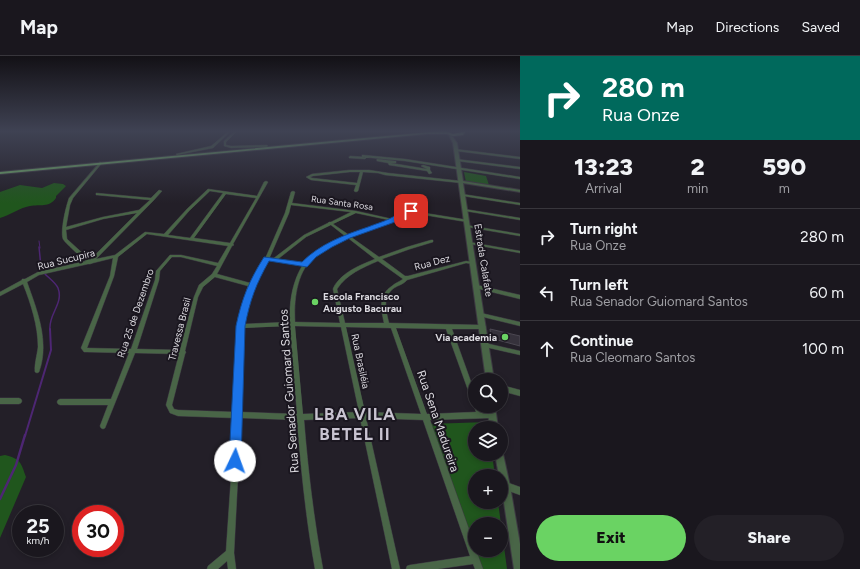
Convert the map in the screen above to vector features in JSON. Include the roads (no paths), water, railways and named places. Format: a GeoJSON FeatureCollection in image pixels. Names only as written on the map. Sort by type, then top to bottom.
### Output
{"type":"FeatureCollection","features":[{"type":"Feature","properties":{"kind":"main road"},"geometry":{"type":"LineString","coordinates":[[0,172],[168,155]]}},
{"type":"Feature","properties":{"kind":"main road"},"geometry":{"type":"LineString","coordinates":[[0,172],[189,155]]}},
{"type":"Feature","properties":{"kind":"street","name":"Estrada Calafate"},"geometry":{"type":"LineString","coordinates":[[456,155],[489,373]]}},
{"type":"Feature","properties":{"kind":"street"},"geometry":{"type":"LineString","coordinates":[[496,155],[520,158]]}},
{"type":"Feature","properties":{"kind":"street"},"geometry":{"type":"LineString","coordinates":[[363,156],[414,161],[520,178]]}},
{"type":"Feature","properties":{"kind":"street"},"geometry":{"type":"LineString","coordinates":[[350,157],[428,167],[437,180]]}},
{"type":"Feature","properties":{"kind":"street"},"geometry":{"type":"LineString","coordinates":[[457,160],[520,168]]}},
{"type":"Feature","properties":{"kind":"street"},"geometry":{"type":"LineString","coordinates":[[101,163],[71,198],[68,205],[64,229],[65,239],[90,263],[160,191]]}},
{"type":"Feature","properties":{"kind":"street"},"geometry":{"type":"LineString","coordinates":[[358,184],[311,179],[308,177],[312,175],[362,171],[461,182],[520,191]]}},
{"type":"Feature","properties":{"kind":"street"},"geometry":{"type":"LineString","coordinates":[[356,191],[362,171]]}},
{"type":"Feature","properties":{"kind":"street","name":"Travessa Brasil"},"geometry":{"type":"LineString","coordinates":[[238,414],[178,413],[172,411],[169,405],[196,297],[201,286],[214,275],[266,182]]}},
{"type":"Feature","properties":{"kind":"street"},"geometry":{"type":"LineString","coordinates":[[166,235],[188,210],[209,190],[258,197]]}},
{"type":"Feature","properties":{"kind":"street"},"geometry":{"type":"LineString","coordinates":[[232,569],[230,553],[238,414],[237,382],[241,326],[244,307],[251,285],[267,258],[290,204],[293,192]]}},
{"type":"Feature","properties":{"kind":"street"},"geometry":{"type":"LineString","coordinates":[[191,239],[225,193]]}},
{"type":"Feature","properties":{"kind":"street"},"geometry":{"type":"LineString","coordinates":[[96,194],[153,199]]}},
{"type":"Feature","properties":{"kind":"street"},"geometry":{"type":"LineString","coordinates":[[463,195],[520,204]]}},
{"type":"Feature","properties":{"kind":"street","name":"Rua Santa Rosa"},"geometry":{"type":"LineString","coordinates":[[290,204],[356,212],[392,220]]}},
{"type":"Feature","properties":{"kind":"street"},"geometry":{"type":"LineString","coordinates":[[465,210],[520,219]]}},
{"type":"Feature","properties":{"kind":"street"},"geometry":{"type":"LineString","coordinates":[[64,229],[140,211]]}},
{"type":"Feature","properties":{"kind":"street"},"geometry":{"type":"LineString","coordinates":[[267,258],[304,265],[329,246],[347,237],[392,220],[402,212],[406,211],[520,235]]}},
{"type":"Feature","properties":{"kind":"street"},"geometry":{"type":"LineString","coordinates":[[274,260],[305,236],[356,212]]}},
{"type":"Feature","properties":{"kind":"street","name":"Rua Dez"},"geometry":{"type":"LineString","coordinates":[[330,223],[347,237],[406,278],[466,262],[473,263]]}},
{"type":"Feature","properties":{"kind":"street"},"geometry":{"type":"LineString","coordinates":[[183,352],[86,350],[84,346],[112,276],[116,256],[146,233],[232,245]]}},
{"type":"Feature","properties":{"kind":"street","name":"Rua Brasiléia"},"geometry":{"type":"LineString","coordinates":[[396,569],[362,416],[344,325],[335,294],[336,284],[352,272],[379,258],[432,241]]}},
{"type":"Feature","properties":{"kind":"street"},"geometry":{"type":"LineString","coordinates":[[470,243],[520,252]]}},
{"type":"Feature","properties":{"kind":"street","name":"Rua Sucupira"},"geometry":{"type":"LineString","coordinates":[[0,294],[24,280],[38,274],[116,256]]}},
{"type":"Feature","properties":{"kind":"street","name":"Rua 25 de Dezembro"},"geometry":{"type":"LineString","coordinates":[[103,426],[133,351],[157,280],[158,270],[171,256],[181,256],[219,265]]}},
{"type":"Feature","properties":{"kind":"street","name":"Rua Senador Guiomard Santos"},"geometry":{"type":"LineString","coordinates":[[304,265],[294,294],[293,324],[308,495],[319,569]]}},
{"type":"Feature","properties":{"kind":"street"},"geometry":{"type":"LineString","coordinates":[[214,275],[251,285]]}},
{"type":"Feature","properties":{"kind":"street","name":"Rua Sena Madureira"},"geometry":{"type":"LineString","coordinates":[[406,278],[389,290],[384,296],[382,305],[479,569]]}},
{"type":"Feature","properties":{"kind":"street"},"geometry":{"type":"LineString","coordinates":[[24,280],[36,312],[41,355],[37,370]]}},
{"type":"Feature","properties":{"kind":"street"},"geometry":{"type":"LineString","coordinates":[[476,287],[520,297]]}},
{"type":"Feature","properties":{"kind":"street"},"geometry":{"type":"LineString","coordinates":[[481,315],[520,324]]}},
{"type":"Feature","properties":{"kind":"street"},"geometry":{"type":"LineString","coordinates":[[241,326],[293,324],[482,327]]}},
{"type":"Feature","properties":{"kind":"street"},"geometry":{"type":"LineString","coordinates":[[448,326],[468,382]]}},
{"type":"Feature","properties":{"kind":"street"},"geometry":{"type":"LineString","coordinates":[[485,344],[520,353]]}},
{"type":"Feature","properties":{"kind":"street"},"geometry":{"type":"LineString","coordinates":[[508,390],[520,393]]}},
{"type":"Feature","properties":{"kind":"street"},"geometry":{"type":"LineString","coordinates":[[0,401],[18,401]]}},
{"type":"Feature","properties":{"kind":"street"},"geometry":{"type":"LineString","coordinates":[[60,402],[112,402]]}},
{"type":"Feature","properties":{"kind":"street"},"geometry":{"type":"LineString","coordinates":[[238,414],[300,417],[424,417],[491,415],[492,421]]}},
{"type":"Feature","properties":{"kind":"street"},"geometry":{"type":"LineString","coordinates":[[508,487],[520,490]]}},
{"type":"Feature","properties":{"kind":"street"},"geometry":{"type":"LineString","coordinates":[[508,497],[518,554],[519,569]]}},
{"type":"Feature","properties":{"kind":"street"},"geometry":{"type":"LineString","coordinates":[[211,569],[230,553]]}},
{"type":"Feature","properties":{"kind":"street"},"geometry":{"type":"LineString","coordinates":[[410,569],[476,559]]}},
{"type":"Feature","properties":{"kind":"waterway"},"geometry":{"type":"LineString","coordinates":[[39,241],[40,248]]}},
{"type":"Feature","properties":{"kind":"waterway"},"geometry":{"type":"LineString","coordinates":[[39,247],[41,267]]}},
{"type":"Feature","properties":{"kind":"waterway"},"geometry":{"type":"LineString","coordinates":[[45,274],[56,284],[59,294],[58,304],[51,319],[50,329]]}},
{"type":"Feature","properties":{"kind":"waterway"},"geometry":{"type":"LineString","coordinates":[[25,436],[51,350],[50,329]]}},
{"type":"Feature","properties":{"kind":"waterway"},"geometry":{"type":"LineString","coordinates":[[0,499],[16,465],[25,435]]}},
{"type":"Feature","properties":{"kind":"place","name":"Escola Francisco Augusto Bacurau"},"geometry":{"type":"Point","coordinates":[315,302]}},
{"type":"Feature","properties":{"kind":"place","name":"Via academia"},"geometry":{"type":"Point","coordinates":[505,337]}},
{"type":"Feature","properties":{"kind":"district","name":"LBA VILA BETEL II"},"geometry":{"type":"Point","coordinates":[355,424]}}]}
